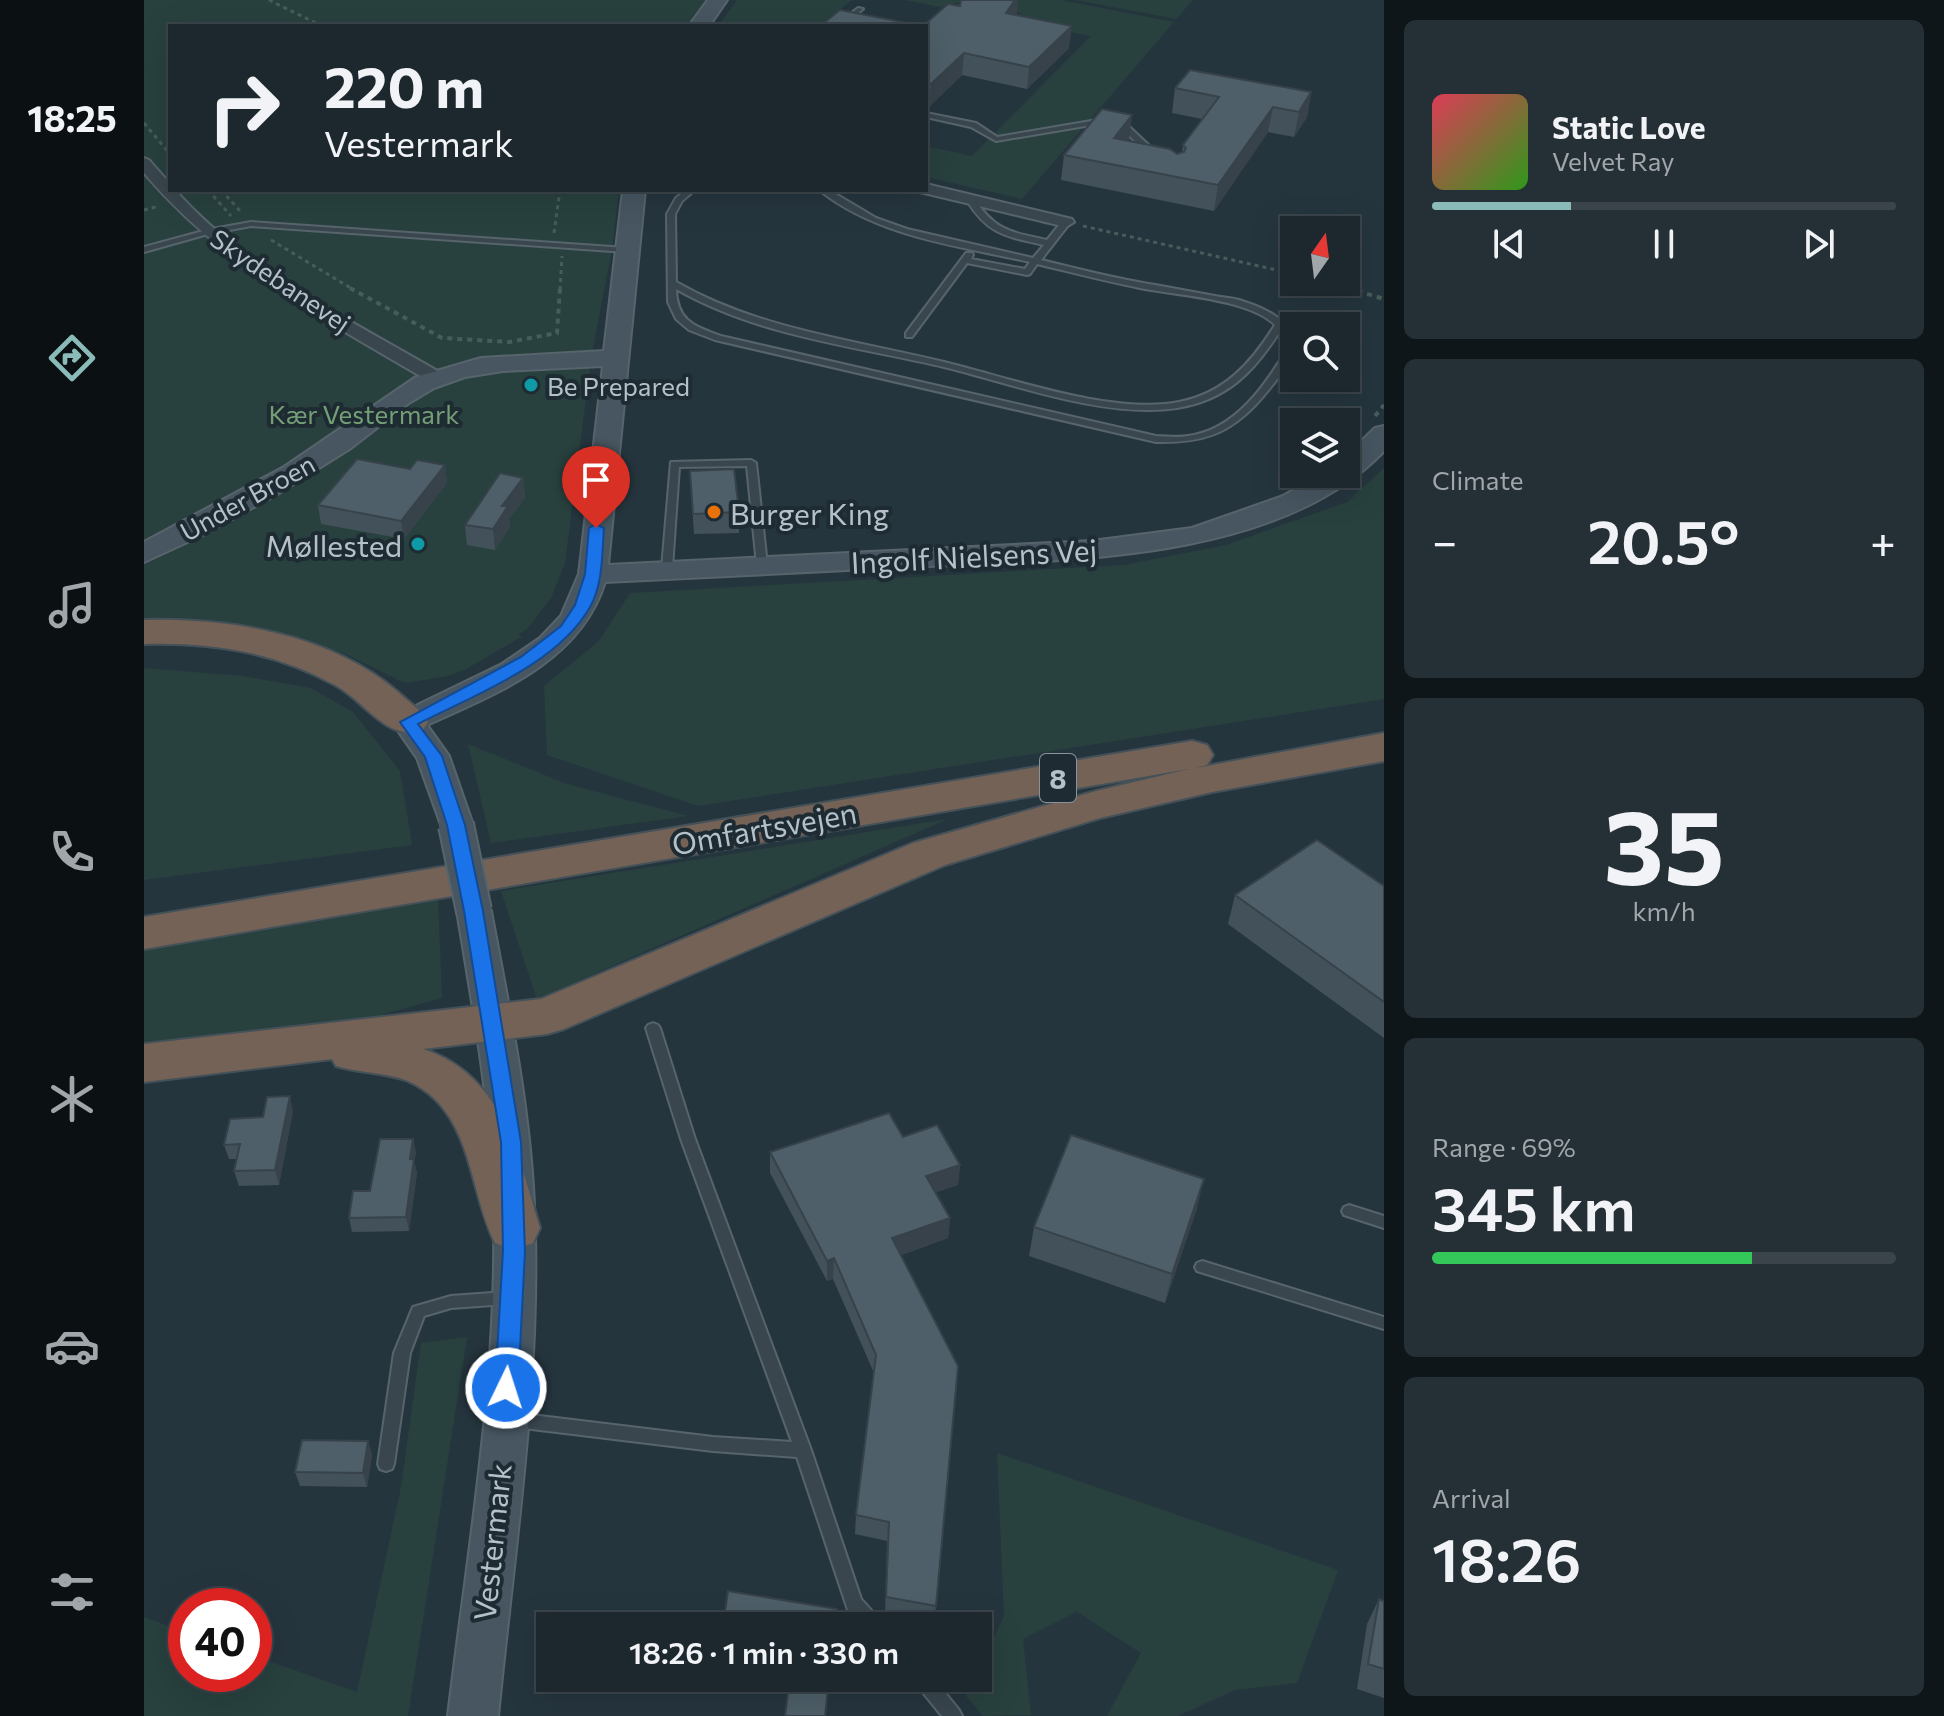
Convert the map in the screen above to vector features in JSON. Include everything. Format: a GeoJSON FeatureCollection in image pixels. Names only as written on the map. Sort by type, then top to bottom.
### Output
{"type":"FeatureCollection","features":[{"type":"Feature","properties":{"kind":"highway"},"geometry":{"type":"LineString","coordinates":[[144,632],[205,633],[259,641],[307,656],[352,677],[408,722]]}},
{"type":"Feature","properties":{"kind":"highway","name":"Omfartsvejen"},"geometry":{"type":"LineString","coordinates":[[144,933],[1384,723]]}},
{"type":"Feature","properties":{"kind":"highway"},"geometry":{"type":"LineString","coordinates":[[164,1061],[547,1016],[929,854],[1014,827],[1212,778],[1384,747]]}},
{"type":"Feature","properties":{"kind":"highway"},"geometry":{"type":"LineString","coordinates":[[144,906],[519,853],[732,833]]}},
{"type":"Feature","properties":{"kind":"highway"},"geometry":{"type":"LineString","coordinates":[[164,1061],[357,1053],[397,1059],[438,1074],[476,1110],[514,1228]]}},
{"type":"Feature","properties":{"kind":"street"},"geometry":{"type":"LineString","coordinates":[[700,24],[718,0]]}},
{"type":"Feature","properties":{"kind":"street","name":"Skydebanevej"},"geometry":{"type":"LineString","coordinates":[[144,163],[170,196],[207,232],[292,293],[435,377]]}},
{"type":"Feature","properties":{"kind":"street"},"geometry":{"type":"LineString","coordinates":[[928,189],[1066,222]]}},
{"type":"Feature","properties":{"kind":"street"},"geometry":{"type":"LineString","coordinates":[[408,722],[527,660],[567,629],[583,605],[593,574],[634,192]]}},
{"type":"Feature","properties":{"kind":"street","name":"Under Broen"},"geometry":{"type":"LineString","coordinates":[[144,553],[204,525],[294,473],[407,393],[435,377],[505,363],[614,358]]}},
{"type":"Feature","properties":{"kind":"street"},"geometry":{"type":"LineString","coordinates":[[1360,458],[1384,434]]}},
{"type":"Feature","properties":{"kind":"street","name":"Ingolf Nielsens Vej"},"geometry":{"type":"LineString","coordinates":[[593,574],[667,568],[1092,550],[1197,536],[1293,502],[1317,488]]}},
{"type":"Feature","properties":{"kind":"street","name":"Vestermark"},"geometry":{"type":"LineString","coordinates":[[408,722],[433,756],[456,825],[474,911],[511,1142],[513,1298],[504,1418],[473,1716]]}},
{"type":"Feature","properties":{"kind":"lane"},"geometry":{"type":"LineString","coordinates":[[841,24],[860,9]]}},
{"type":"Feature","properties":{"kind":"lane"},"geometry":{"type":"LineString","coordinates":[[928,115],[973,125],[996,139],[1103,121],[1121,124],[1165,164]]}},
{"type":"Feature","properties":{"kind":"lane"},"geometry":{"type":"LineString","coordinates":[[689,192],[679,200],[671,214],[672,302],[679,317],[692,328],[718,338],[1156,439],[1192,439],[1215,431],[1238,416],[1268,387],[1293,346],[1272,317],[1222,298],[1138,285],[873,220],[826,192]]}},
{"type":"Feature","properties":{"kind":"lane"},"geometry":{"type":"LineString","coordinates":[[970,199],[980,217],[993,230],[1048,243]]}},
{"type":"Feature","properties":{"kind":"lane"},"geometry":{"type":"LineString","coordinates":[[965,260],[1027,272],[1066,222]]}},
{"type":"Feature","properties":{"kind":"lane"},"geometry":{"type":"LineString","coordinates":[[144,250],[207,232],[251,224],[626,250]]}},
{"type":"Feature","properties":{"kind":"lane"},"geometry":{"type":"LineString","coordinates":[[144,244],[161,245]]}},
{"type":"Feature","properties":{"kind":"lane"},"geometry":{"type":"LineString","coordinates":[[909,335],[976,247]]}},
{"type":"Feature","properties":{"kind":"lane"},"geometry":{"type":"LineString","coordinates":[[672,283],[695,299],[772,324],[1081,398],[1149,407],[1177,405],[1234,383],[1257,362],[1279,325]]}},
{"type":"Feature","properties":{"kind":"lane"},"geometry":{"type":"LineString","coordinates":[[667,568],[674,464],[751,463],[762,565]]}},
{"type":"Feature","properties":{"kind":"lane"},"geometry":{"type":"LineString","coordinates":[[653,1028],[688,1139],[803,1450],[854,1604],[861,1612]]}},
{"type":"Feature","properties":{"kind":"lane"},"geometry":{"type":"LineString","coordinates":[[1349,1211],[1384,1222]]}},
{"type":"Feature","properties":{"kind":"lane"},"geometry":{"type":"LineString","coordinates":[[1202,1267],[1384,1323]]}},
{"type":"Feature","properties":{"kind":"lane"},"geometry":{"type":"LineString","coordinates":[[386,1464],[402,1353],[418,1311],[451,1302],[513,1298]]}},
{"type":"Feature","properties":{"kind":"lane"},"geometry":{"type":"LineString","coordinates":[[504,1418],[713,1444],[803,1450]]}},
{"type":"Feature","properties":{"kind":"lane"},"geometry":{"type":"LineString","coordinates":[[933,1692],[953,1716]]}},
{"type":"Feature","properties":{"kind":"path"},"geometry":{"type":"LineString","coordinates":[[269,0],[275,6],[286,8],[318,24]]}},
{"type":"Feature","properties":{"kind":"path"},"geometry":{"type":"LineString","coordinates":[[144,123],[168,152]]}},
{"type":"Feature","properties":{"kind":"path"},"geometry":{"type":"LineString","coordinates":[[223,192],[251,224],[325,275],[442,338],[509,342],[557,333],[563,250],[558,246],[554,233],[560,192]]}},
{"type":"Feature","properties":{"kind":"path"},"geometry":{"type":"LineString","coordinates":[[1066,222],[1280,271]]}},
{"type":"Feature","properties":{"kind":"path"},"geometry":{"type":"LineString","coordinates":[[1360,292],[1384,299]]}},
{"type":"Feature","properties":{"kind":"green space","name":"Kær Vestermark"},"geometry":{"type":"Polygon","coordinates":[[[144,0],[706,0],[688,24],[168,24],[168,192],[619,192],[612,249],[591,359],[565,563],[551,598],[528,628],[518,635],[523,636],[466,669],[448,676],[405,683],[345,654],[281,633],[224,622],[144,618],[144,0]]]}},
{"type":"Feature","properties":{"kind":"green space"},"geometry":{"type":"Polygon","coordinates":[[[737,0],[852,0],[821,24],[719,24],[737,0]]]}},
{"type":"Feature","properties":{"kind":"green space"},"geometry":{"type":"Polygon","coordinates":[[[905,0],[969,0],[940,7],[905,0]]]}},
{"type":"Feature","properties":{"kind":"green space"},"geometry":{"type":"Polygon","coordinates":[[[969,0],[1061,0],[1174,22],[1022,199],[928,177],[928,146],[972,156],[1091,36],[1017,22],[1025,17],[1012,8],[969,0]]]}},
{"type":"Feature","properties":{"kind":"green space"},"geometry":{"type":"Polygon","coordinates":[[[1076,0],[1193,0],[1176,19],[1076,0]]]}},
{"type":"Feature","properties":{"kind":"green space"},"geometry":{"type":"Polygon","coordinates":[[[1384,468],[1384,699],[698,806],[547,755],[544,686],[599,641],[630,593],[1124,565],[1226,545],[1347,502],[1384,468]]]}},
{"type":"Feature","properties":{"kind":"green space"},"geometry":{"type":"Polygon","coordinates":[[[144,668],[243,676],[311,688],[353,712],[400,771],[412,845],[144,880],[144,668]]]}},
{"type":"Feature","properties":{"kind":"green space"},"geometry":{"type":"Polygon","coordinates":[[[468,744],[567,784],[688,816],[491,843],[468,744]]]}},
{"type":"Feature","properties":{"kind":"green space"},"geometry":{"type":"Polygon","coordinates":[[[948,819],[537,999],[501,891],[948,819]]]}},
{"type":"Feature","properties":{"kind":"green space"},"geometry":{"type":"Polygon","coordinates":[[[438,898],[442,998],[348,1024],[144,1042],[144,950],[438,898]]]}},
{"type":"Feature","properties":{"kind":"green space"},"geometry":{"type":"Polygon","coordinates":[[[467,1337],[408,1716],[144,1716],[144,1617],[168,1626],[168,1692],[272,1692],[272,1662],[357,1692],[401,1487],[421,1343],[467,1337]]]}},
{"type":"Feature","properties":{"kind":"green space"},"geometry":{"type":"Polygon","coordinates":[[[997,1453],[1338,1570],[1297,1683],[1235,1690],[1178,1716],[1107,1716],[1141,1653],[1077,1612],[1023,1639],[1031,1715],[983,1716],[966,1696],[968,1692],[992,1692],[992,1641],[1004,1616],[997,1453]]]}},
{"type":"Feature","properties":{"kind":"building"},"geometry":{"type":"Polygon","coordinates":[[[961,0],[1015,0],[1006,13],[1072,26],[1029,67],[964,53],[928,83],[928,24],[925,24],[948,4],[960,6],[961,0]]]}},
{"type":"Feature","properties":{"kind":"building"},"geometry":{"type":"Polygon","coordinates":[[[840,10],[913,24],[822,24],[840,10]]]}},
{"type":"Feature","properties":{"kind":"building"},"geometry":{"type":"Polygon","coordinates":[[[1190,70],[1311,92],[1299,112],[1273,107],[1218,185],[1064,155],[1102,109],[1132,115],[1114,138],[1170,149],[1177,154],[1184,152],[1186,148],[1183,145],[1219,97],[1175,88],[1190,70]]]}},
{"type":"Feature","properties":{"kind":"building"},"geometry":{"type":"Polygon","coordinates":[[[357,459],[410,469],[417,460],[445,465],[401,521],[318,505],[357,459]]]}},
{"type":"Feature","properties":{"kind":"building"},"geometry":{"type":"Polygon","coordinates":[[[734,469],[739,512],[693,514],[690,471],[734,469]]]}},
{"type":"Feature","properties":{"kind":"building"},"geometry":{"type":"Polygon","coordinates":[[[500,473],[523,478],[502,506],[508,506],[493,529],[465,525],[500,473]]]}},
{"type":"Feature","properties":{"kind":"building"},"geometry":{"type":"Polygon","coordinates":[[[1317,840],[1384,886],[1384,1002],[1235,895],[1317,840]]]}},
{"type":"Feature","properties":{"kind":"building"},"geometry":{"type":"Polygon","coordinates":[[[290,1096],[275,1170],[234,1171],[240,1144],[224,1145],[230,1119],[263,1117],[267,1097],[290,1096]]]}},
{"type":"Feature","properties":{"kind":"building"},"geometry":{"type":"Polygon","coordinates":[[[889,1113],[903,1137],[937,1125],[960,1165],[926,1176],[950,1218],[892,1238],[958,1366],[936,1606],[886,1597],[889,1522],[856,1515],[876,1355],[834,1258],[827,1261],[770,1152],[889,1113]]]}},
{"type":"Feature","properties":{"kind":"building"},"geometry":{"type":"Polygon","coordinates":[[[1071,1135],[1204,1179],[1172,1274],[1034,1227],[1071,1135]]]}},
{"type":"Feature","properties":{"kind":"building"},"geometry":{"type":"Polygon","coordinates":[[[380,1139],[413,1139],[410,1159],[414,1159],[406,1217],[349,1218],[353,1191],[370,1191],[380,1139]]]}},
{"type":"Feature","properties":{"kind":"building"},"geometry":{"type":"Polygon","coordinates":[[[302,1440],[368,1441],[363,1473],[295,1472],[302,1440]]]}},
{"type":"Feature","properties":{"kind":"building"},"geometry":{"type":"Polygon","coordinates":[[[728,1591],[837,1609],[837,1612],[725,1612],[728,1591]]]}},
{"type":"Feature","properties":{"kind":"building"},"geometry":{"type":"Polygon","coordinates":[[[1379,1599],[1384,1601],[1384,1669],[1368,1664],[1379,1599]]]}},
{"type":"Feature","properties":{"kind":"building"},"geometry":{"type":"Polygon","coordinates":[[[788,1692],[828,1692],[825,1716],[785,1716],[788,1692]]]}},
{"type":"Feature","properties":{"kind":"place","name":"Be Prepared"},"geometry":{"type":"Point","coordinates":[531,385]}},
{"type":"Feature","properties":{"kind":"place","name":"Burger King"},"geometry":{"type":"Point","coordinates":[714,512]}},
{"type":"Feature","properties":{"kind":"place","name":"Møllested"},"geometry":{"type":"Point","coordinates":[418,544]}},
{"type":"Feature","properties":{"kind":"route"},"geometry":{"type":"LineString","coordinates":[[506,1388],[514,1251],[511,1142],[474,911],[456,825],[433,756],[408,722],[527,660],[567,629],[583,605],[593,574],[596,528]]}}]}
